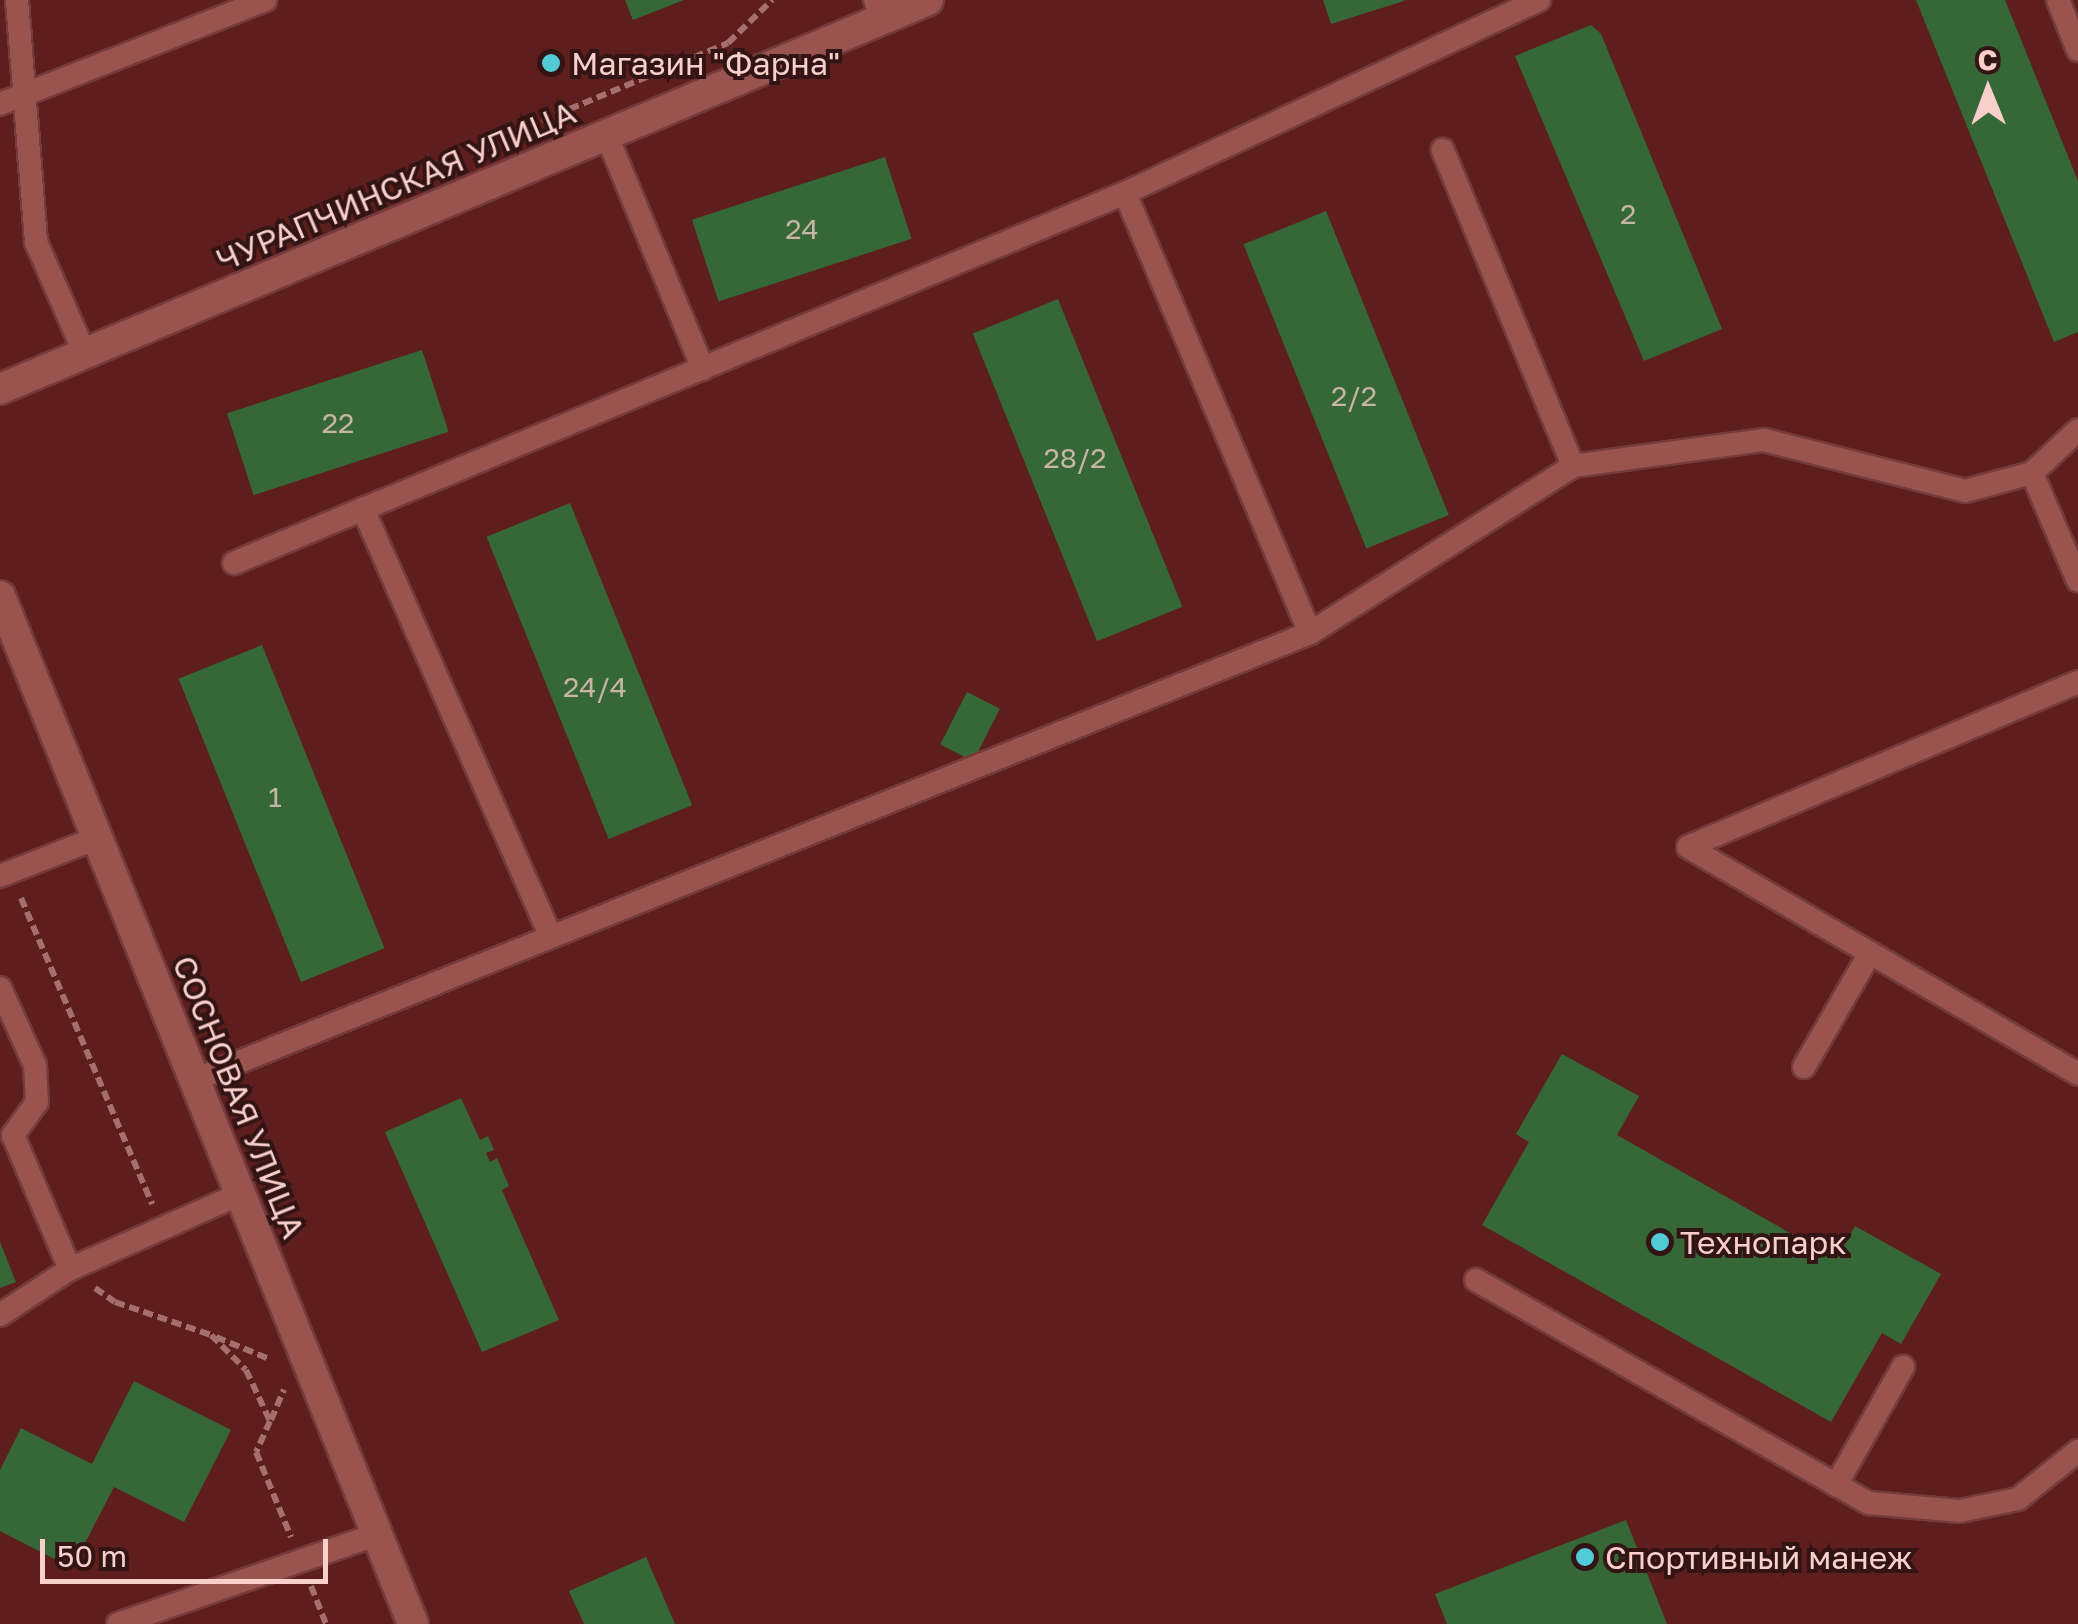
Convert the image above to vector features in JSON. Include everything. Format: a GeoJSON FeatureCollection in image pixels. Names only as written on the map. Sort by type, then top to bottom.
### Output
{"type":"FeatureCollection","features":[{"type":"Feature","properties":{"kind":"street","name":"ЧУРАПЧИНСКАЯ УЛИЦА"},"geometry":{"type":"LineString","coordinates":[[0,389],[607,136],[879,9],[928,0]]}},
{"type":"Feature","properties":{"kind":"street","name":"СОСНОВАЯ УЛИЦА"},"geometry":{"type":"LineString","coordinates":[[0,596],[413,1624]]}},
{"type":"Feature","properties":{"kind":"lane"},"geometry":{"type":"LineString","coordinates":[[18,0],[36,242],[85,354]]}},
{"type":"Feature","properties":{"kind":"lane"},"geometry":{"type":"LineString","coordinates":[[0,104],[264,0]]}},
{"type":"Feature","properties":{"kind":"lane"},"geometry":{"type":"LineString","coordinates":[[234,564],[1125,192],[1538,0]]}},
{"type":"Feature","properties":{"kind":"lane"},"geometry":{"type":"LineString","coordinates":[[2058,0],[2078,50]]}},
{"type":"Feature","properties":{"kind":"lane"},"geometry":{"type":"LineString","coordinates":[[607,136],[703,369]]}},
{"type":"Feature","properties":{"kind":"lane"},"geometry":{"type":"LineString","coordinates":[[1442,150],[1573,466]]}},
{"type":"Feature","properties":{"kind":"lane"},"geometry":{"type":"LineString","coordinates":[[1125,192],[1310,633]]}},
{"type":"Feature","properties":{"kind":"lane"},"geometry":{"type":"LineString","coordinates":[[194,1080],[1310,633],[1573,466],[1764,440],[1965,491],[2032,473],[2078,430]]}},
{"type":"Feature","properties":{"kind":"lane"},"geometry":{"type":"LineString","coordinates":[[2032,473],[2078,581]]}},
{"type":"Feature","properties":{"kind":"lane"},"geometry":{"type":"LineString","coordinates":[[363,509],[551,937]]}},
{"type":"Feature","properties":{"kind":"lane"},"geometry":{"type":"LineString","coordinates":[[2078,682],[1688,847],[2078,1074]]}},
{"type":"Feature","properties":{"kind":"lane"},"geometry":{"type":"LineString","coordinates":[[5,874],[97,838]]}},
{"type":"Feature","properties":{"kind":"lane"},"geometry":{"type":"LineString","coordinates":[[1804,1067],[1870,953]]}},
{"type":"Feature","properties":{"kind":"lane"},"geometry":{"type":"LineString","coordinates":[[0,988],[36,1065],[38,1102],[13,1135],[70,1269]]}},
{"type":"Feature","properties":{"kind":"lane"},"geometry":{"type":"LineString","coordinates":[[0,1316],[70,1269],[240,1194]]}},
{"type":"Feature","properties":{"kind":"lane"},"geometry":{"type":"LineString","coordinates":[[1476,1280],[1870,1502],[1960,1510],[2018,1500],[2078,1452]]}},
{"type":"Feature","properties":{"kind":"lane"},"geometry":{"type":"LineString","coordinates":[[1836,1485],[1902,1368]]}},
{"type":"Feature","properties":{"kind":"lane"},"geometry":{"type":"LineString","coordinates":[[118,1624],[378,1534]]}},
{"type":"Feature","properties":{"kind":"path"},"geometry":{"type":"LineString","coordinates":[[490,142],[728,42],[772,0]]}},
{"type":"Feature","properties":{"kind":"path"},"geometry":{"type":"LineString","coordinates":[[5,874],[162,1228]]}},
{"type":"Feature","properties":{"kind":"path"},"geometry":{"type":"LineString","coordinates":[[70,1269],[116,1302],[265,1355],[276,1369]]}},
{"type":"Feature","properties":{"kind":"path"},"geometry":{"type":"LineString","coordinates":[[211,1335],[246,1370],[270,1422]]}},
{"type":"Feature","properties":{"kind":"path"},"geometry":{"type":"LineString","coordinates":[[286,1384],[256,1452],[301,1560]]}},
{"type":"Feature","properties":{"kind":"building"},"geometry":{"type":"Polygon","coordinates":[[[625,0],[684,0],[633,20],[625,0]]]}},
{"type":"Feature","properties":{"kind":"building"},"geometry":{"type":"Polygon","coordinates":[[[1323,0],[1404,0],[1404,1],[1331,24],[1323,0]]]}},
{"type":"Feature","properties":{"kind":"building"},"geometry":{"type":"Polygon","coordinates":[[[1916,0],[2005,0],[2078,181],[2078,332],[2054,342],[1916,0]]]}},
{"type":"Feature","properties":{"kind":"building"},"geometry":{"type":"Polygon","coordinates":[[[1591,25],[1601,34],[1722,329],[1644,361],[1515,56],[1591,25]]]}},
{"type":"Feature","properties":{"kind":"building"},"geometry":{"type":"Polygon","coordinates":[[[885,157],[912,239],[719,302],[692,220],[885,157]]]}},
{"type":"Feature","properties":{"kind":"building"},"geometry":{"type":"Polygon","coordinates":[[[1326,211],[1449,515],[1366,548],[1243,244],[1326,211]]]}},
{"type":"Feature","properties":{"kind":"building"},"geometry":{"type":"Polygon","coordinates":[[[1058,299],[1182,607],[1097,641],[973,333],[1058,299]]]}},
{"type":"Feature","properties":{"kind":"building"},"geometry":{"type":"Polygon","coordinates":[[[422,350],[449,432],[254,495],[227,413],[422,350]]]}},
{"type":"Feature","properties":{"kind":"building"},"geometry":{"type":"Polygon","coordinates":[[[570,503],[692,805],[609,839],[487,537],[570,503]]]}},
{"type":"Feature","properties":{"kind":"building"},"geometry":{"type":"Polygon","coordinates":[[[262,645],[384,948],[301,982],[179,679],[262,645]]]}},
{"type":"Feature","properties":{"kind":"building"},"geometry":{"type":"Polygon","coordinates":[[[967,692],[1000,709],[973,761],[940,745],[967,692]]]}},
{"type":"Feature","properties":{"kind":"building","name":"Технопарк"},"geometry":{"type":"Polygon","coordinates":[[[1562,1054],[1639,1096],[1617,1135],[1836,1259],[1855,1226],[1941,1274],[1901,1344],[1882,1333],[1831,1422],[1482,1225],[1529,1142],[1516,1134],[1562,1054]]]}},
{"type":"Feature","properties":{"kind":"building"},"geometry":{"type":"Polygon","coordinates":[[[461,1098],[480,1140],[488,1136],[494,1150],[486,1153],[490,1162],[497,1158],[509,1186],[502,1190],[559,1320],[482,1352],[385,1132],[461,1098]]]}},
{"type":"Feature","properties":{"kind":"building"},"geometry":{"type":"Polygon","coordinates":[[[0,1242],[16,1282],[0,1288],[0,1242]]]}},
{"type":"Feature","properties":{"kind":"building"},"geometry":{"type":"Polygon","coordinates":[[[134,1381],[231,1430],[184,1522],[114,1487],[72,1568],[0,1531],[0,1470],[21,1428],[92,1464],[134,1381]]]}},
{"type":"Feature","properties":{"kind":"building","name":"Спортивный манеж"},"geometry":{"type":"Polygon","coordinates":[[[1626,1520],[1667,1624],[1447,1624],[1435,1594],[1626,1520]]]}},
{"type":"Feature","properties":{"kind":"building"},"geometry":{"type":"Polygon","coordinates":[[[646,1557],[675,1624],[584,1624],[569,1591],[646,1557]]]}},
{"type":"Feature","properties":{"kind":"place","name":"Магазин \"Фарна\""},"geometry":{"type":"Point","coordinates":[551,63]}},
{"type":"Feature","properties":{"kind":"place","name":"Технопарк"},"geometry":{"type":"Point","coordinates":[1660,1242]}},
{"type":"Feature","properties":{"kind":"place","name":"Спортивный манеж"},"geometry":{"type":"Point","coordinates":[1585,1557]}}]}
